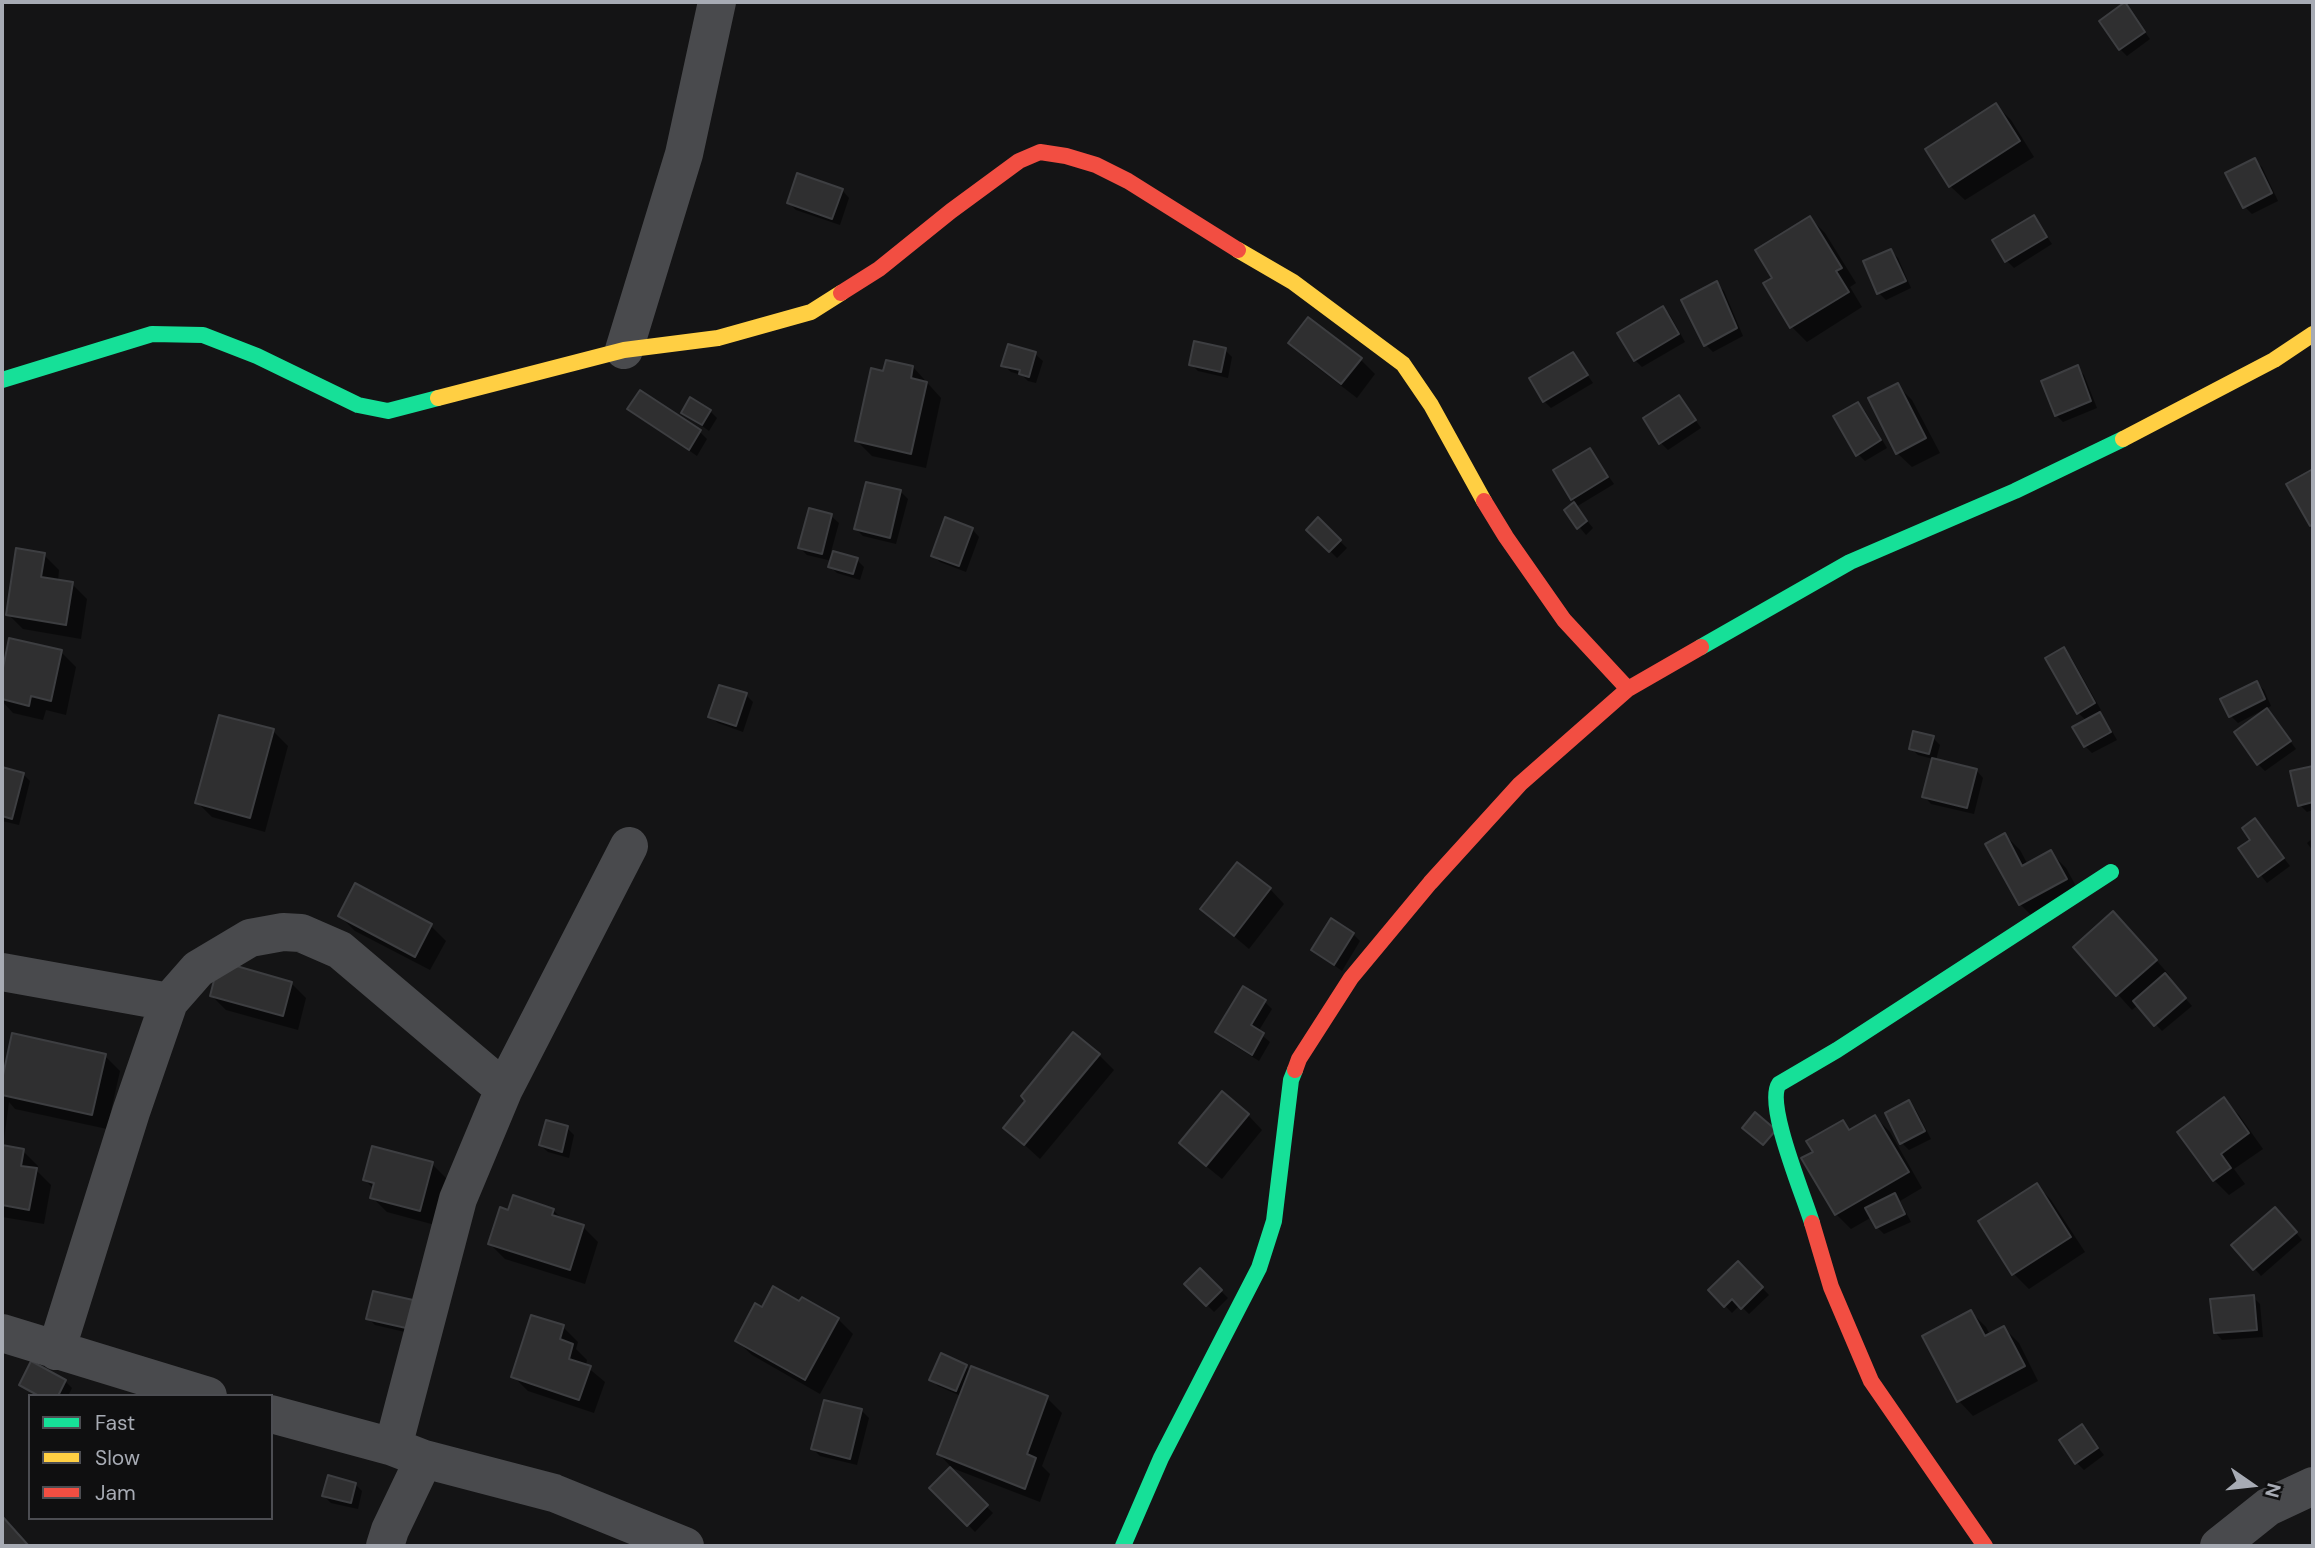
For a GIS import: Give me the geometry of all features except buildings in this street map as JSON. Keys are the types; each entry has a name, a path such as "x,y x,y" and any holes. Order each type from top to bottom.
{"street":[{"path":"624,350 684,154 717,2"},
{"path":"2,380 152,334 203,335 257,356 358,405 388,411 624,350 718,338 811,312 880,269 951,211 1019,161 1040,152 1066,156 1096,165 1128,181 1199,228 1293,282 1403,364 1432,405 1468,475 1513,547 1564,620 1628,689"},
{"path":"1123,1546 1161,1458 1267,1248 1280,1187 1291,1080 1299,1059 1351,978 1430,883 1520,784 1628,689 1850,562 2015,491 2173,414 2274,360 2313,334"},
{"path":"385,1546 408,1453 457,1199 504,1089 629,846"},
{"path":"1985,1546 1871,1381 1831,1287 1805,1198 1776,1114 1775,1090 1779,1084 1837,1050 2111,872"},
{"path":"56,1350 169,1002 198,969 250,938 283,932 301,933 340,950 504,1089"},
{"path":"2,972 169,1002"},
{"path":"2,1333 201,1394"},
{"path":"273,1415 554,1493 685,1546"},
{"path":"2219,1546 2268,1507 2313,1486"}],"traffic: fast":[{"path":"2,380 152,334 203,335 257,356 358,405 388,411 438,398"},
{"path":"1701,647 1850,562 2015,491 2123,439"},
{"path":"1812,1223 1781,1130 1776,1095 1779,1084 1837,1050 2111,872"},
{"path":"1123,1546 1161,1458 1259,1268 1274,1221 1291,1080 1295,1070"}],"traffic: slow":[{"path":"1238,250 1293,282 1403,364 1431,405 1484,501"},
{"path":"438,398 624,350 718,338 811,312 841,293"},
{"path":"2123,439 2274,360 2313,334"}],"traffic: jam":[{"path":"841,293 879,269 1019,161 1040,152 1096,165 1128,181 1238,250"},
{"path":"1484,501 1564,620 1628,689"},
{"path":"1295,1070 1299,1059 1351,978 1430,883 1520,784 1628,689 1701,647"},
{"path":"1812,1223 1831,1287 1871,1381 1985,1546"}]}
